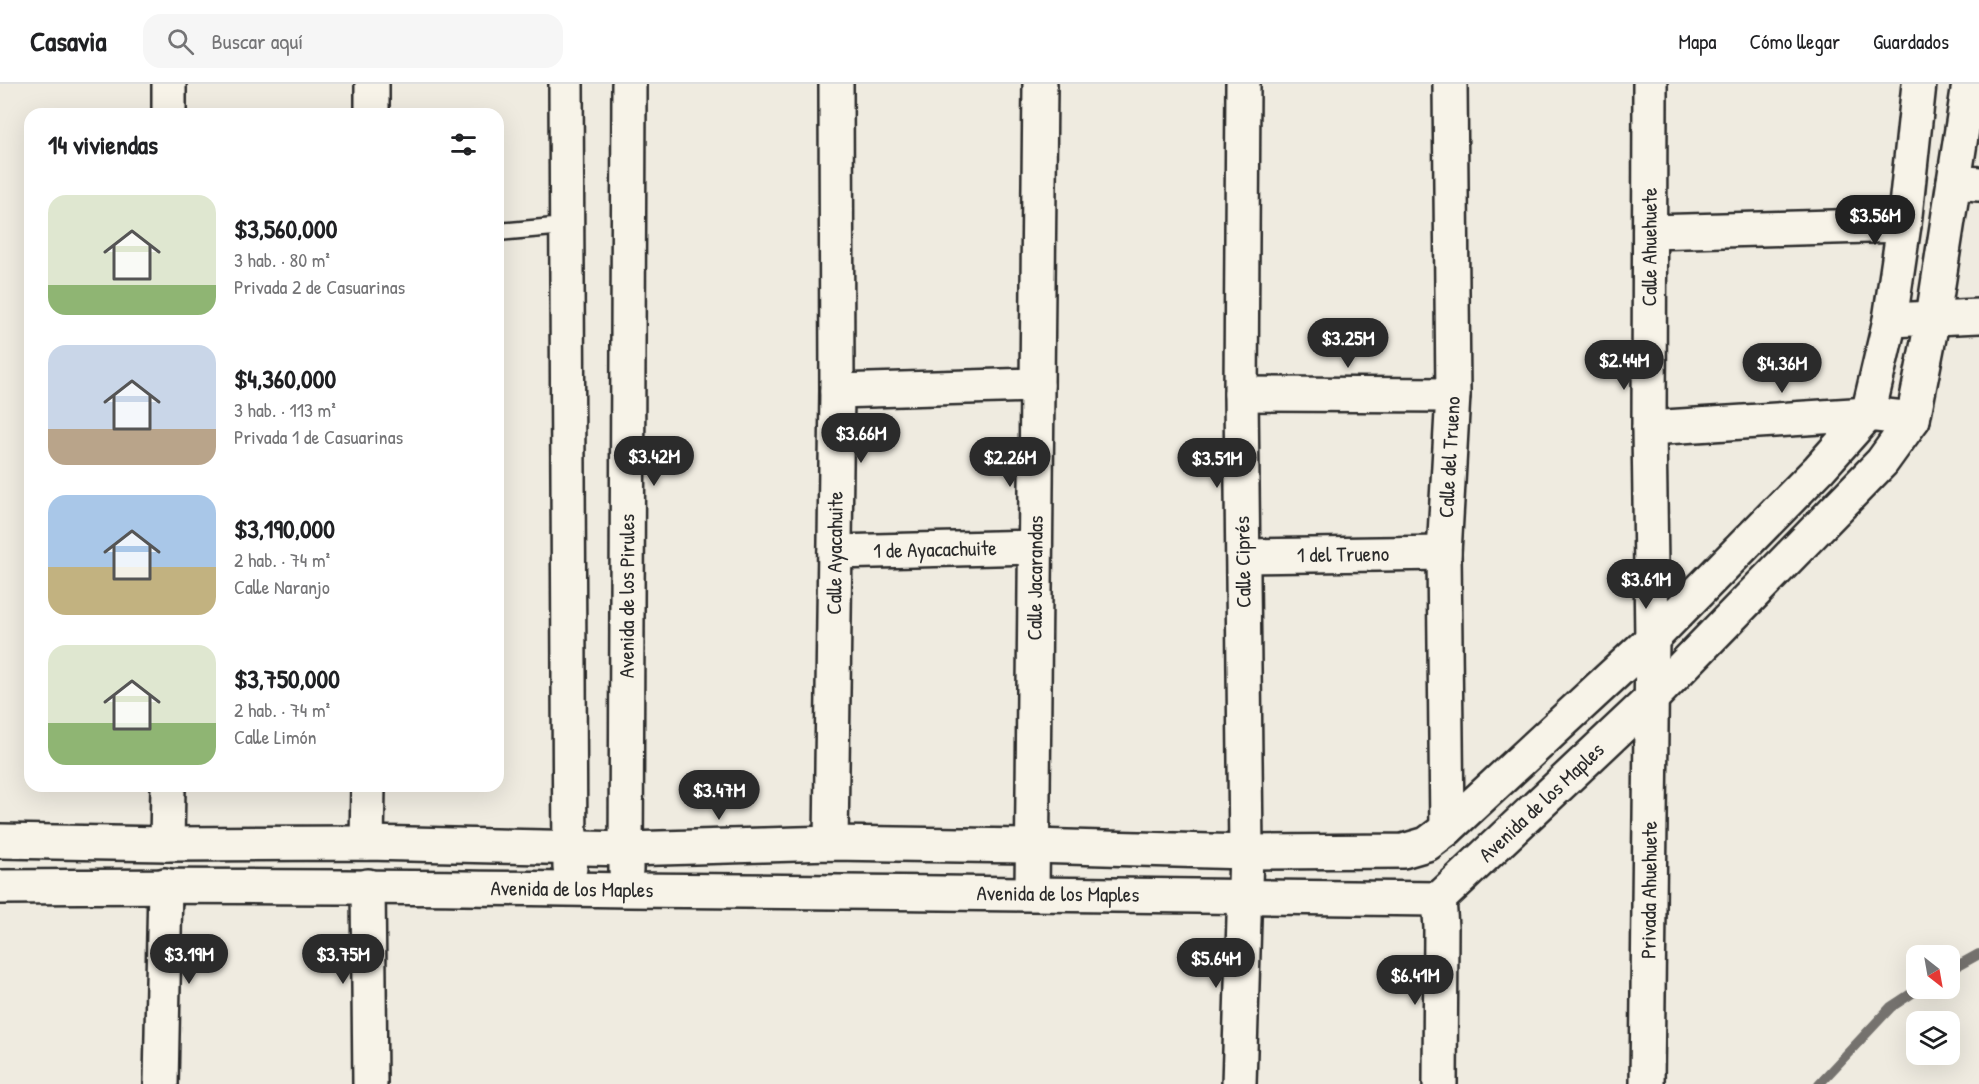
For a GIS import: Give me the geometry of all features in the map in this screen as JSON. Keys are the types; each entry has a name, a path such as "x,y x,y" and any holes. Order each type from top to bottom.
{"street":[{"path":"169,84 169,108"},
{"path":"372,84 372,108"},
{"path":"566,84 565,226 571,848 569,888"},
{"name":"Avenida de los Pirules","path":"626,890 629,84"},
{"name":"Calle Ayacahuite","path":"831,843 837,391 836,84"},
{"name":"Calle Jacarandas","path":"1032,892 1040,84"},
{"name":"Calle Ciprés","path":"1239,1084 1246,852 1241,393 1243,84"},
{"name":"Calle del Trueno","path":"1447,829 1444,553 1453,395 1450,84"},
{"name":"Calle Ahuehuete","path":"1650,84 1649,428 1652,698"},
{"path":"1868,414 1890,320 1904,225 1919,84"},
{"path":"1649,428 1868,414 1913,419 1933,317 1966,183 1969,84"},
{"path":"1650,232 1904,225"},
{"path":"1890,320 1979,316"},
{"path":"837,391 1036,385"},
{"path":"1241,393 1453,395"},
{"name":"Avenida de los Maples","path":"0,841 167,844 367,843 627,849 831,843 1246,852 1403,851 1427,844 1447,829 1652,639 1819,469 1868,414"},
{"name":"Avenida de los Maples","path":"0,887 368,886 1032,892 1439,899 1652,698 1882,462 1913,419"},
{"name":"1 de Ayacachuite","path":"835,552 1035,547"},
{"name":"1 del Trueno","path":"1243,556 1444,553"},
{"name":"Privada Ahuehuete","path":"1647,1084 1652,698"},
{"path":"167,844 168,792"},
{"path":"367,843 368,792"},
{"path":"161,1084 165,885"},
{"path":"368,886 369,1084"},
{"path":"1439,899 1441,928 1440,1084"}],"lane":[{"path":"504,231 565,226"}],"waterway":[{"path":"1960,964 1979,954"},
{"path":"1819,1084 1891,1007 1906,997"}]}
